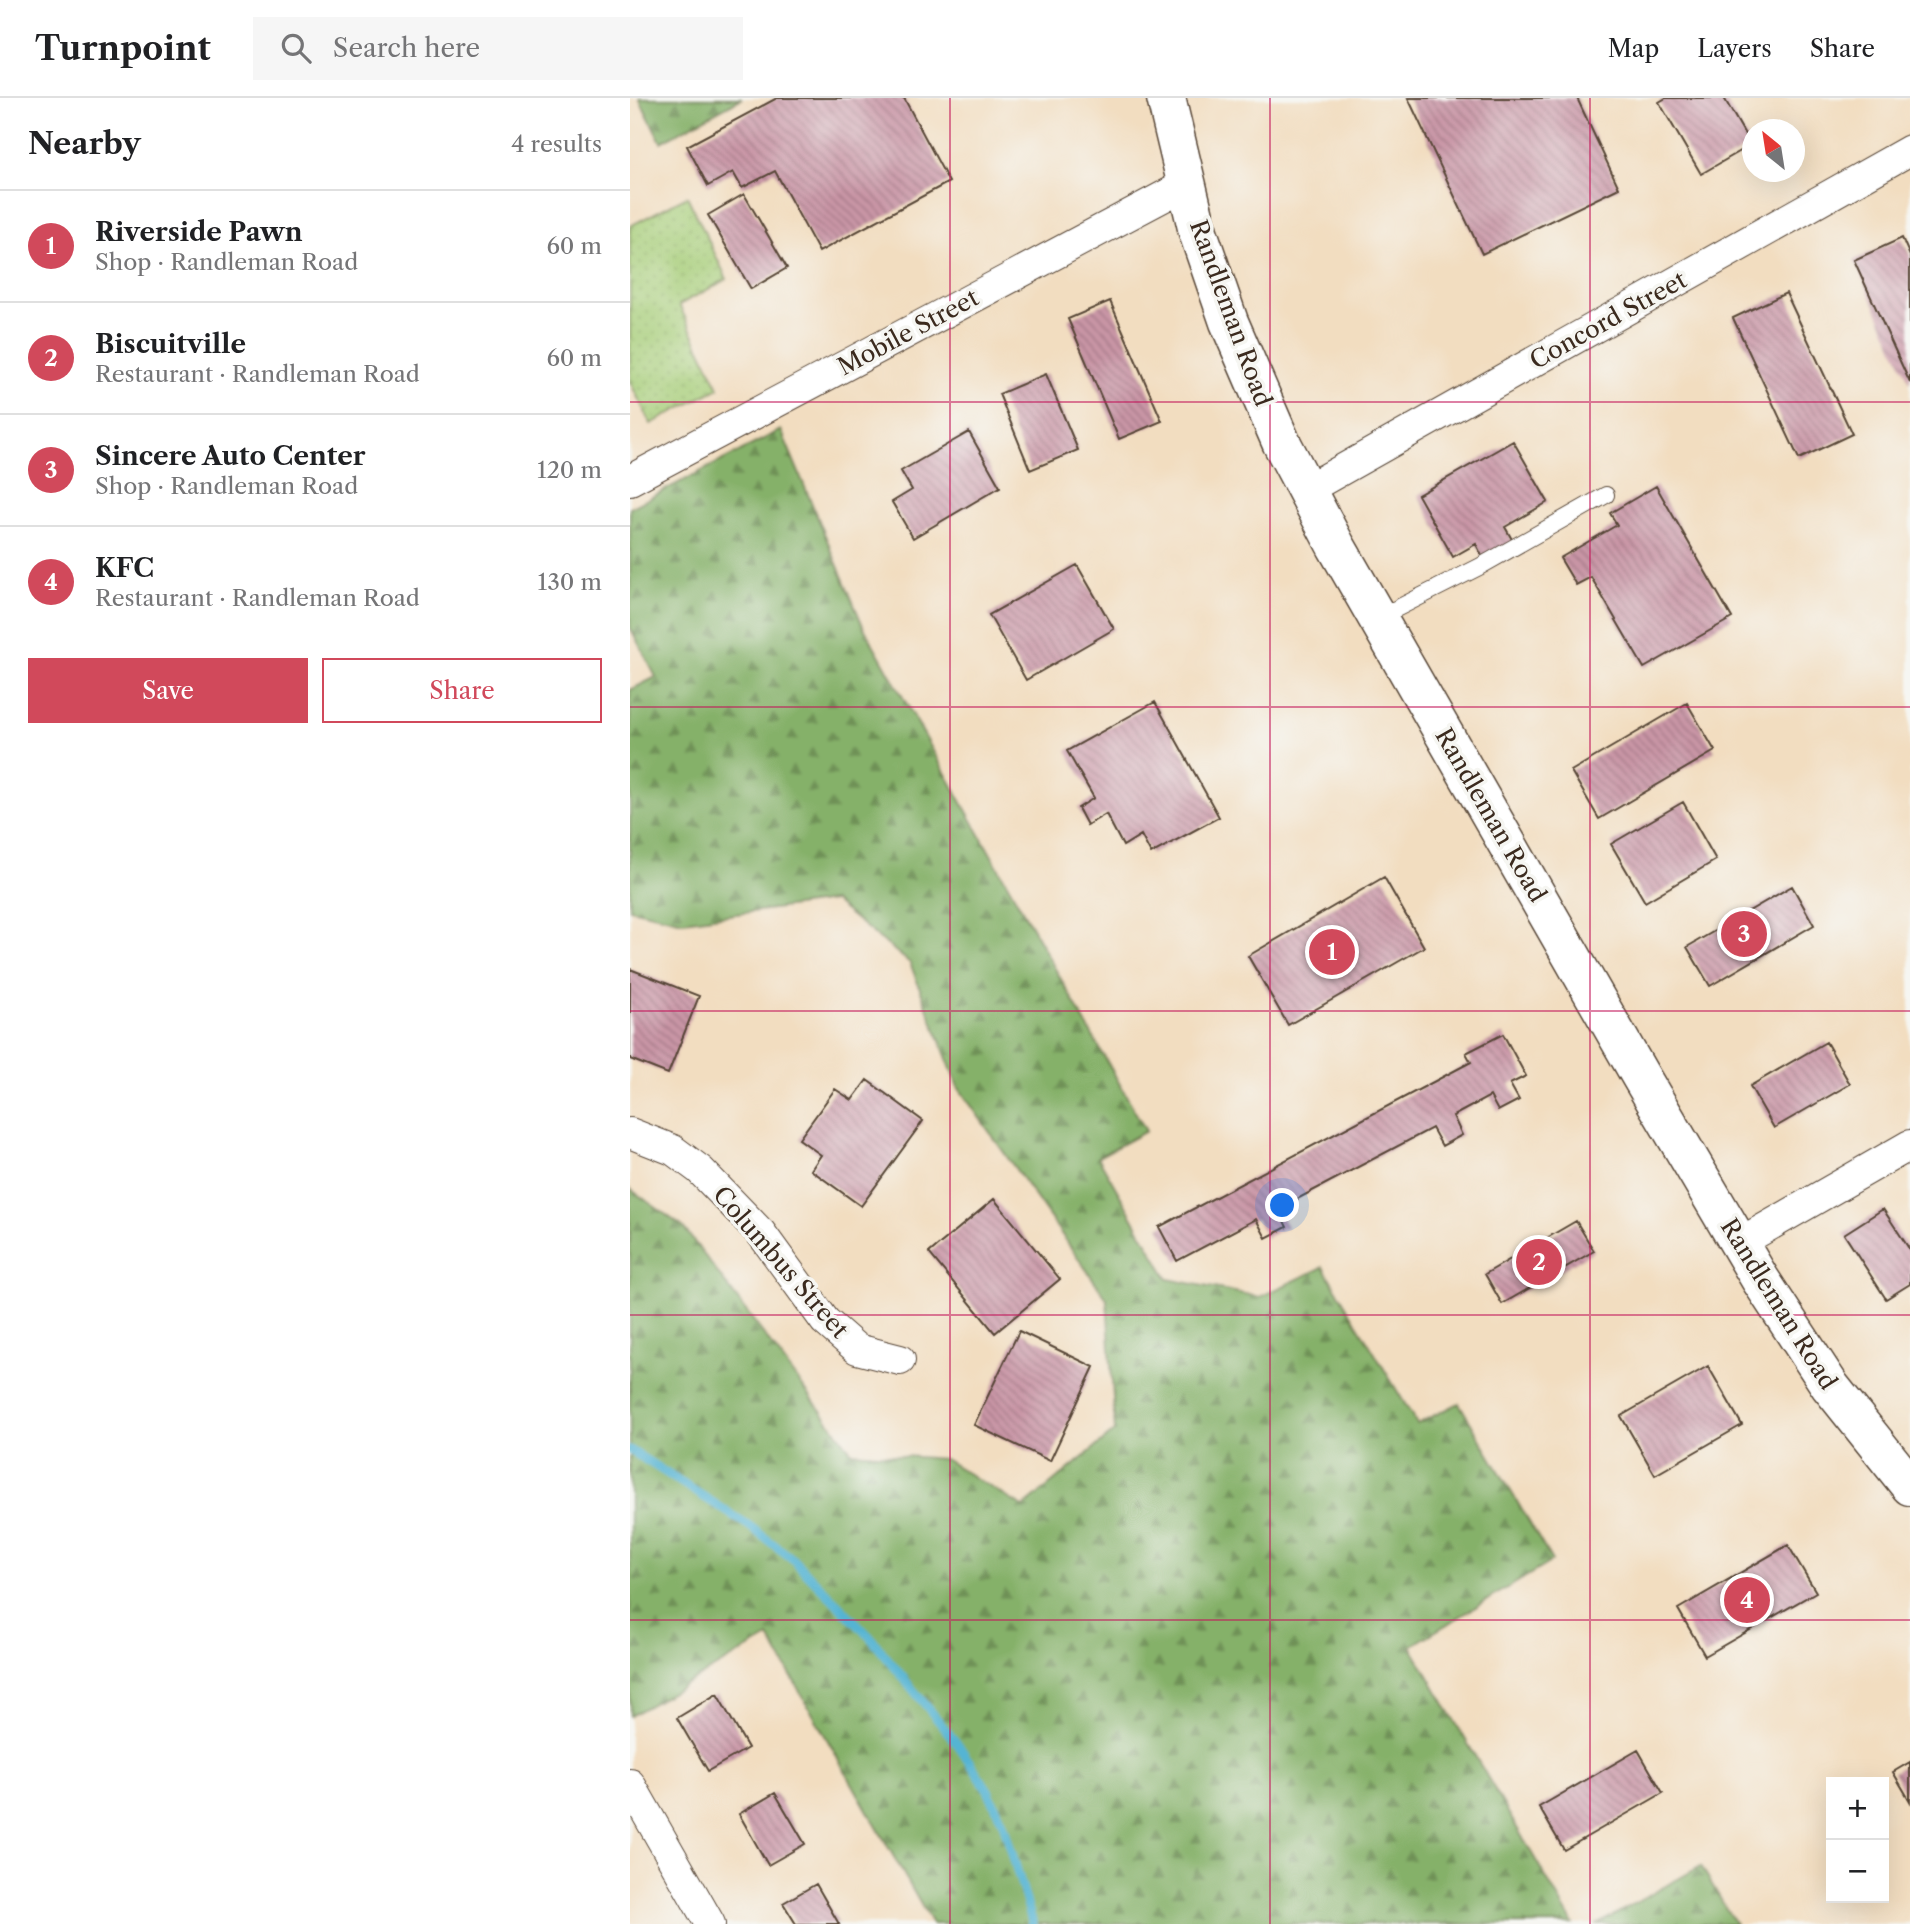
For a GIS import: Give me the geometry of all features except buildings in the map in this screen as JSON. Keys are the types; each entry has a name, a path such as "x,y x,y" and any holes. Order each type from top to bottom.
{"main road":[{"name":"Randleman Road","path":"1166,98 1198,232 1229,322 1259,395 1306,490 1739,1243 1830,1386 1910,1486"}],"street":[{"name":"Concord Street","path":"1306,490 1910,150"},
{"name":"Mobile Street","path":"630,480 1187,184"},
{"name":"Columbus Street","path":"630,1133 673,1150 700,1170 761,1233 825,1321 857,1349 900,1360"},
{"path":"1739,1243 1910,1145"},
{"path":"630,1784 710,1924"}],"lane":[{"path":"1378,618 1479,567 1606,495"}],"green space":[{"path":"639,98 742,98 661,142"},
{"path":"687,196 727,279 679,305 719,388 651,424 630,382 630,226"},
{"path":"781,430 863,626 1146,1131 1098,1157 1168,1279 1260,1297 1323,1267 1417,1424 1459,1403 1552,1561 1411,1646 1573,1924 932,1924 769,1637 630,1716 630,1189 683,1227 852,1452 944,1459 1023,1507 1115,1431 1107,1299 958,1087 910,963 833,901 683,921 630,909 630,690 656,677 630,627 630,508"},
{"path":"1701,1866 1735,1924 1598,1924"}],"waterway":[{"path":"630,1450 748,1525 793,1559 870,1637 959,1746 988,1790 1003,1823 1033,1924"}],"place":[{"name":"Sincere Auto Center","path":"1744,934"},
{"name":"Riverside Pawn","path":"1332,952"},
{"name":"Biscuitville","path":"1539,1262"},
{"name":"KFC","path":"1747,1600"}]}
